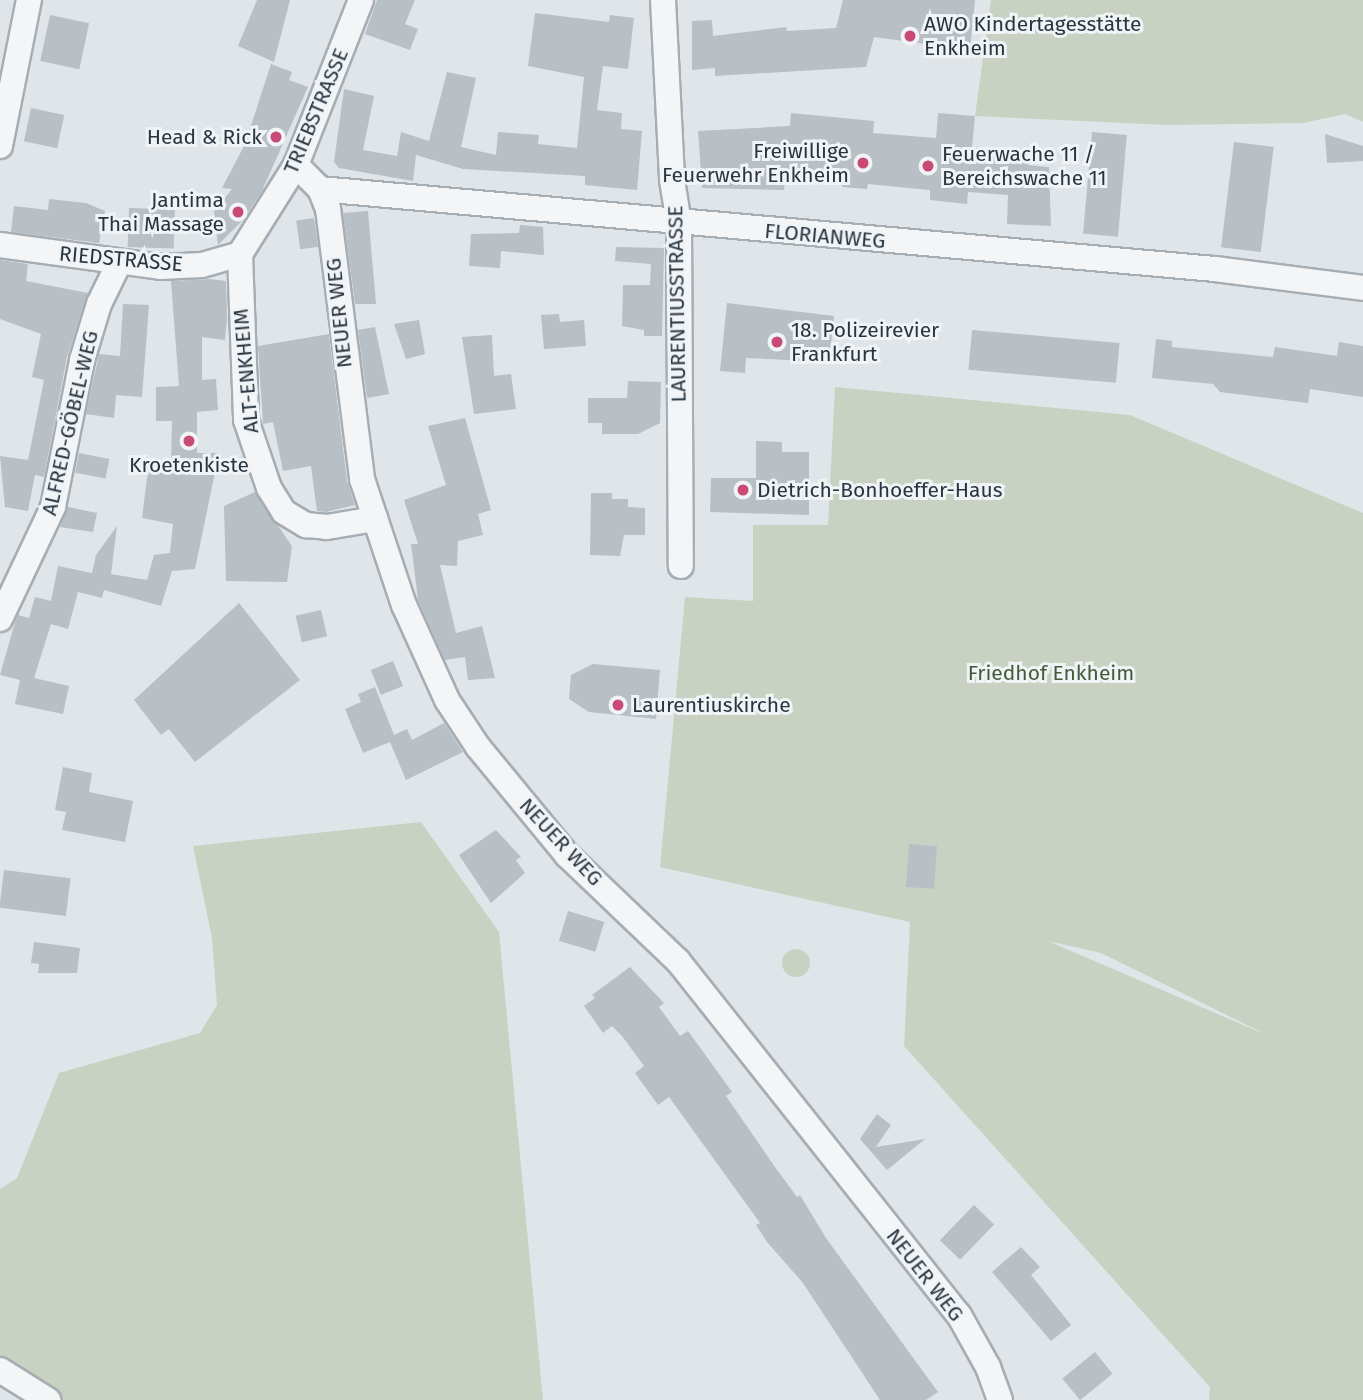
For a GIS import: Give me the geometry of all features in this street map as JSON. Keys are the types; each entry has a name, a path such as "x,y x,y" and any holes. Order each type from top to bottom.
{"street":[{"path":"0,146 29,0"},
{"name":"TRIEBSTRASSE","path":"240,254 296,165 361,0"},
{"name":"LAURENTIUSSTRASSE","path":"663,0 672,180 679,223 681,566"},
{"path":"296,165 320,189"},
{"name":"FLORIANWEG","path":"320,189 1302,277 1363,288"},
{"name":"NEUER WEG","path":"320,189 328,209 362,479 427,662 478,747 568,855 678,961 959,1315 1000,1400"},
{"name":"RIEDSTRASSE","path":"0,245 119,263 202,265 240,254"},
{"name":"ALT-ENKHEIM","path":"240,254 246,420 269,488 284,512 306,525 327,527 374,519"},
{"name":"ALFRED-GÖBEL-WEG","path":"0,619 53,507 82,360 99,304 119,263"},
{"path":"0,1370 48,1400"}],"green space":[{"path":"991,0 1363,0 1363,122 1345,114 1303,123 1166,125 975,116"},
{"name":"Friedhof Enkheim","path":"835,387 1130,415 1363,513 1363,1400 1209,1400 1210,1387 904,1046 910,922 660,867 685,597 753,601 753,525 828,525","holes":["1048,941 1101,953 1263,1033"]},
{"path":"421,822 499,932 543,1400 60,1400 0,1361 0,1189 17,1178 59,1073 200,1033 217,1005 212,938 193,846"},
{"path":"796,949 806,953 810,963 806,973 796,977 786,973 782,963 786,953"}],"building":[{"path":"257,0 290,0 274,62 238,46"},
{"path":"377,0 415,0 405,24 418,29 410,50 365,34"},
{"path":"843,0 975,0 970,50 874,37 866,67 715,76 715,68 692,70 692,21 712,20 713,36 786,27 787,31 836,28"},
{"path":"535,13 609,22 610,15 634,18 628,69 603,66 597,110 622,113 621,129 642,131 637,190 585,185 585,176 463,169 416,155 413,181 339,168 334,162 344,89 374,96 363,150 397,156 401,132 429,141 447,72 476,78 461,147 496,155 498,132 539,135 538,144 577,148 584,77 528,66"},
{"path":"50,15 89,23 79,69 40,61"},
{"path":"271,64 292,72 289,80 308,87 262,191 244,219 218,245 214,212 232,189 222,188 245,144"},
{"path":"31,108 64,115 57,148 24,141"},
{"path":"791,113 874,121 873,133 936,138 938,113 975,116 972,147 989,149 988,157 1029,158 1028,165 1049,167 1051,226 1007,224 1008,195 968,192 967,204 930,200 930,190 868,184 867,189 842,187 842,181 829,180 830,175 786,171 784,190 702,188 698,131 790,126"},
{"path":"1092,132 1127,135 1118,237 1083,234"},
{"path":"1325,134 1363,146 1363,161 1327,163"},
{"path":"1234,142 1274,147 1261,252 1221,247"},
{"path":"49,199 86,203 105,211 99,243 11,232 14,206 48,210"},
{"path":"129,208 175,210 174,249 128,247"},
{"path":"368,211 376,304 355,304 343,213"},
{"path":"314,218 318,247 300,249 296,221"},
{"path":"520,225 543,227 544,255 501,251 500,268 469,266 471,234 519,233"},
{"path":"616,247 664,248 662,336 644,336 644,330 622,326 623,285 650,285 651,264 615,261"},
{"path":"0,260 28,264 26,281 88,293 67,357 44,477 35,475 28,511 5,507 0,456 28,460 44,380 32,377 41,334 0,319"},
{"path":"171,281 226,281 227,318 225,340 202,337 202,380 216,379 218,410 197,412 197,453 219,453 195,569 172,571 161,606 104,590 102,598 78,592 68,629 51,624 34,678 69,686 63,714 15,704 20,680 0,675 15,622 18,615 29,618 35,597 51,601 58,566 92,573 96,555 117,526 111,574 147,580 154,555 170,553 173,524 142,518 148,470 165,472 164,464 171,464 172,421 156,421 156,387 179,386"},
{"name":"18. Polizeirevier Frankfurt","path":"727,303 834,316 829,362 746,358 745,373 720,371"},
{"path":"123,304 149,305 142,397 116,395 114,418 86,414 99,354 120,356"},
{"path":"559,314 560,322 584,320 586,346 544,349 541,315"},
{"path":"419,320 425,354 406,359 394,324"},
{"path":"375,327 389,394 367,398 358,330"},
{"path":"972,330 1119,343 1116,383 969,370"},
{"path":"329,334 347,481 355,505 326,512 317,511 311,466 283,471 273,422 263,424 258,346"},
{"path":"492,335 494,376 511,374 516,409 474,414 462,337"},
{"path":"1156,339 1172,341 1172,347 1273,357 1275,347 1337,356 1339,342 1363,346 1363,397 1310,389 1308,403 1220,392 1213,384 1152,378"},
{"path":"628,381 661,382 660,423 638,434 602,434 602,423 588,423 588,398 627,398"},
{"path":"465,418 491,510 478,514 483,535 458,541 457,566 440,565 456,633 482,626 495,678 468,680 465,657 445,660 418,600 411,544 418,544 404,500 446,485 428,426"},
{"path":"756,441 782,442 782,452 809,452 809,515 710,512 711,478 756,478"},
{"path":"79,453 109,459 106,479 75,473"},
{"path":"255,492 292,546 287,582 226,581 224,506"},
{"path":"591,493 612,493 612,499 628,499 628,507 645,508 645,535 624,535 620,556 590,555"},
{"path":"68,507 97,513 93,532 60,527"},
{"path":"239,603 300,680 195,762 169,729 161,735 134,700"},
{"path":"321,610 327,636 302,642 296,616"},
{"path":"393,661 403,686 381,695 371,670"},
{"name":"Laurentiuskirche","path":"593,664 660,670 656,719 589,712 569,699 571,675"},
{"path":"375,687 394,735 407,729 412,740 444,723 463,752 406,780 390,742 363,753 345,709 361,702 358,694"},
{"path":"63,767 92,773 89,792 133,801 125,842 62,830 66,812 55,810"},
{"path":"496,830 521,857 516,860 525,873 491,903 459,855"},
{"path":"909,844 937,846 934,889 906,887"},
{"path":"4,870 71,878 66,916 0,908"},
{"path":"568,911 604,922 595,952 559,941"},
{"path":"34,942 80,948 77,973 38,973 39,964 31,963"},
{"path":"630,967 664,1003 659,1007 680,1036 688,1031 704,1053 732,1092 726,1096 775,1167 797,1197 800,1195 826,1238 938,1392 926,1400 880,1400 803,1283 767,1242 756,1225 760,1223 669,1097 658,1105 635,1073 644,1066 622,1036 612,1026 603,1033 584,1006 595,998 592,995"},
{"path":"877,1114 891,1125 876,1147 925,1139 887,1170 860,1139"},
{"path":"974,1205 994,1224 960,1260 940,1240"},
{"path":"1021,1247 1040,1267 1031,1275 1071,1325 1051,1341 992,1272"},
{"path":"1095,1352 1113,1374 1080,1400 1062,1378"}],"place":[{"name":"AWO Kindertagesstätte Enkheim","path":"910,36"},
{"name":"Head & Rick","path":"276,137"},
{"name":"Freiwillige Feuerwehr Enkheim","path":"863,163"},
{"name":"Feuerwache 11 / Bereichswache 11","path":"928,166"},
{"name":"Jantima Thai Massage","path":"238,212"},
{"name":"18. Polizeirevier Frankfurt","path":"777,342"},
{"name":"Kroetenkiste","path":"189,441"},
{"name":"Dietrich-Bonhoeffer-Haus","path":"743,490"},
{"name":"Laurentiuskirche","path":"618,705"}]}
